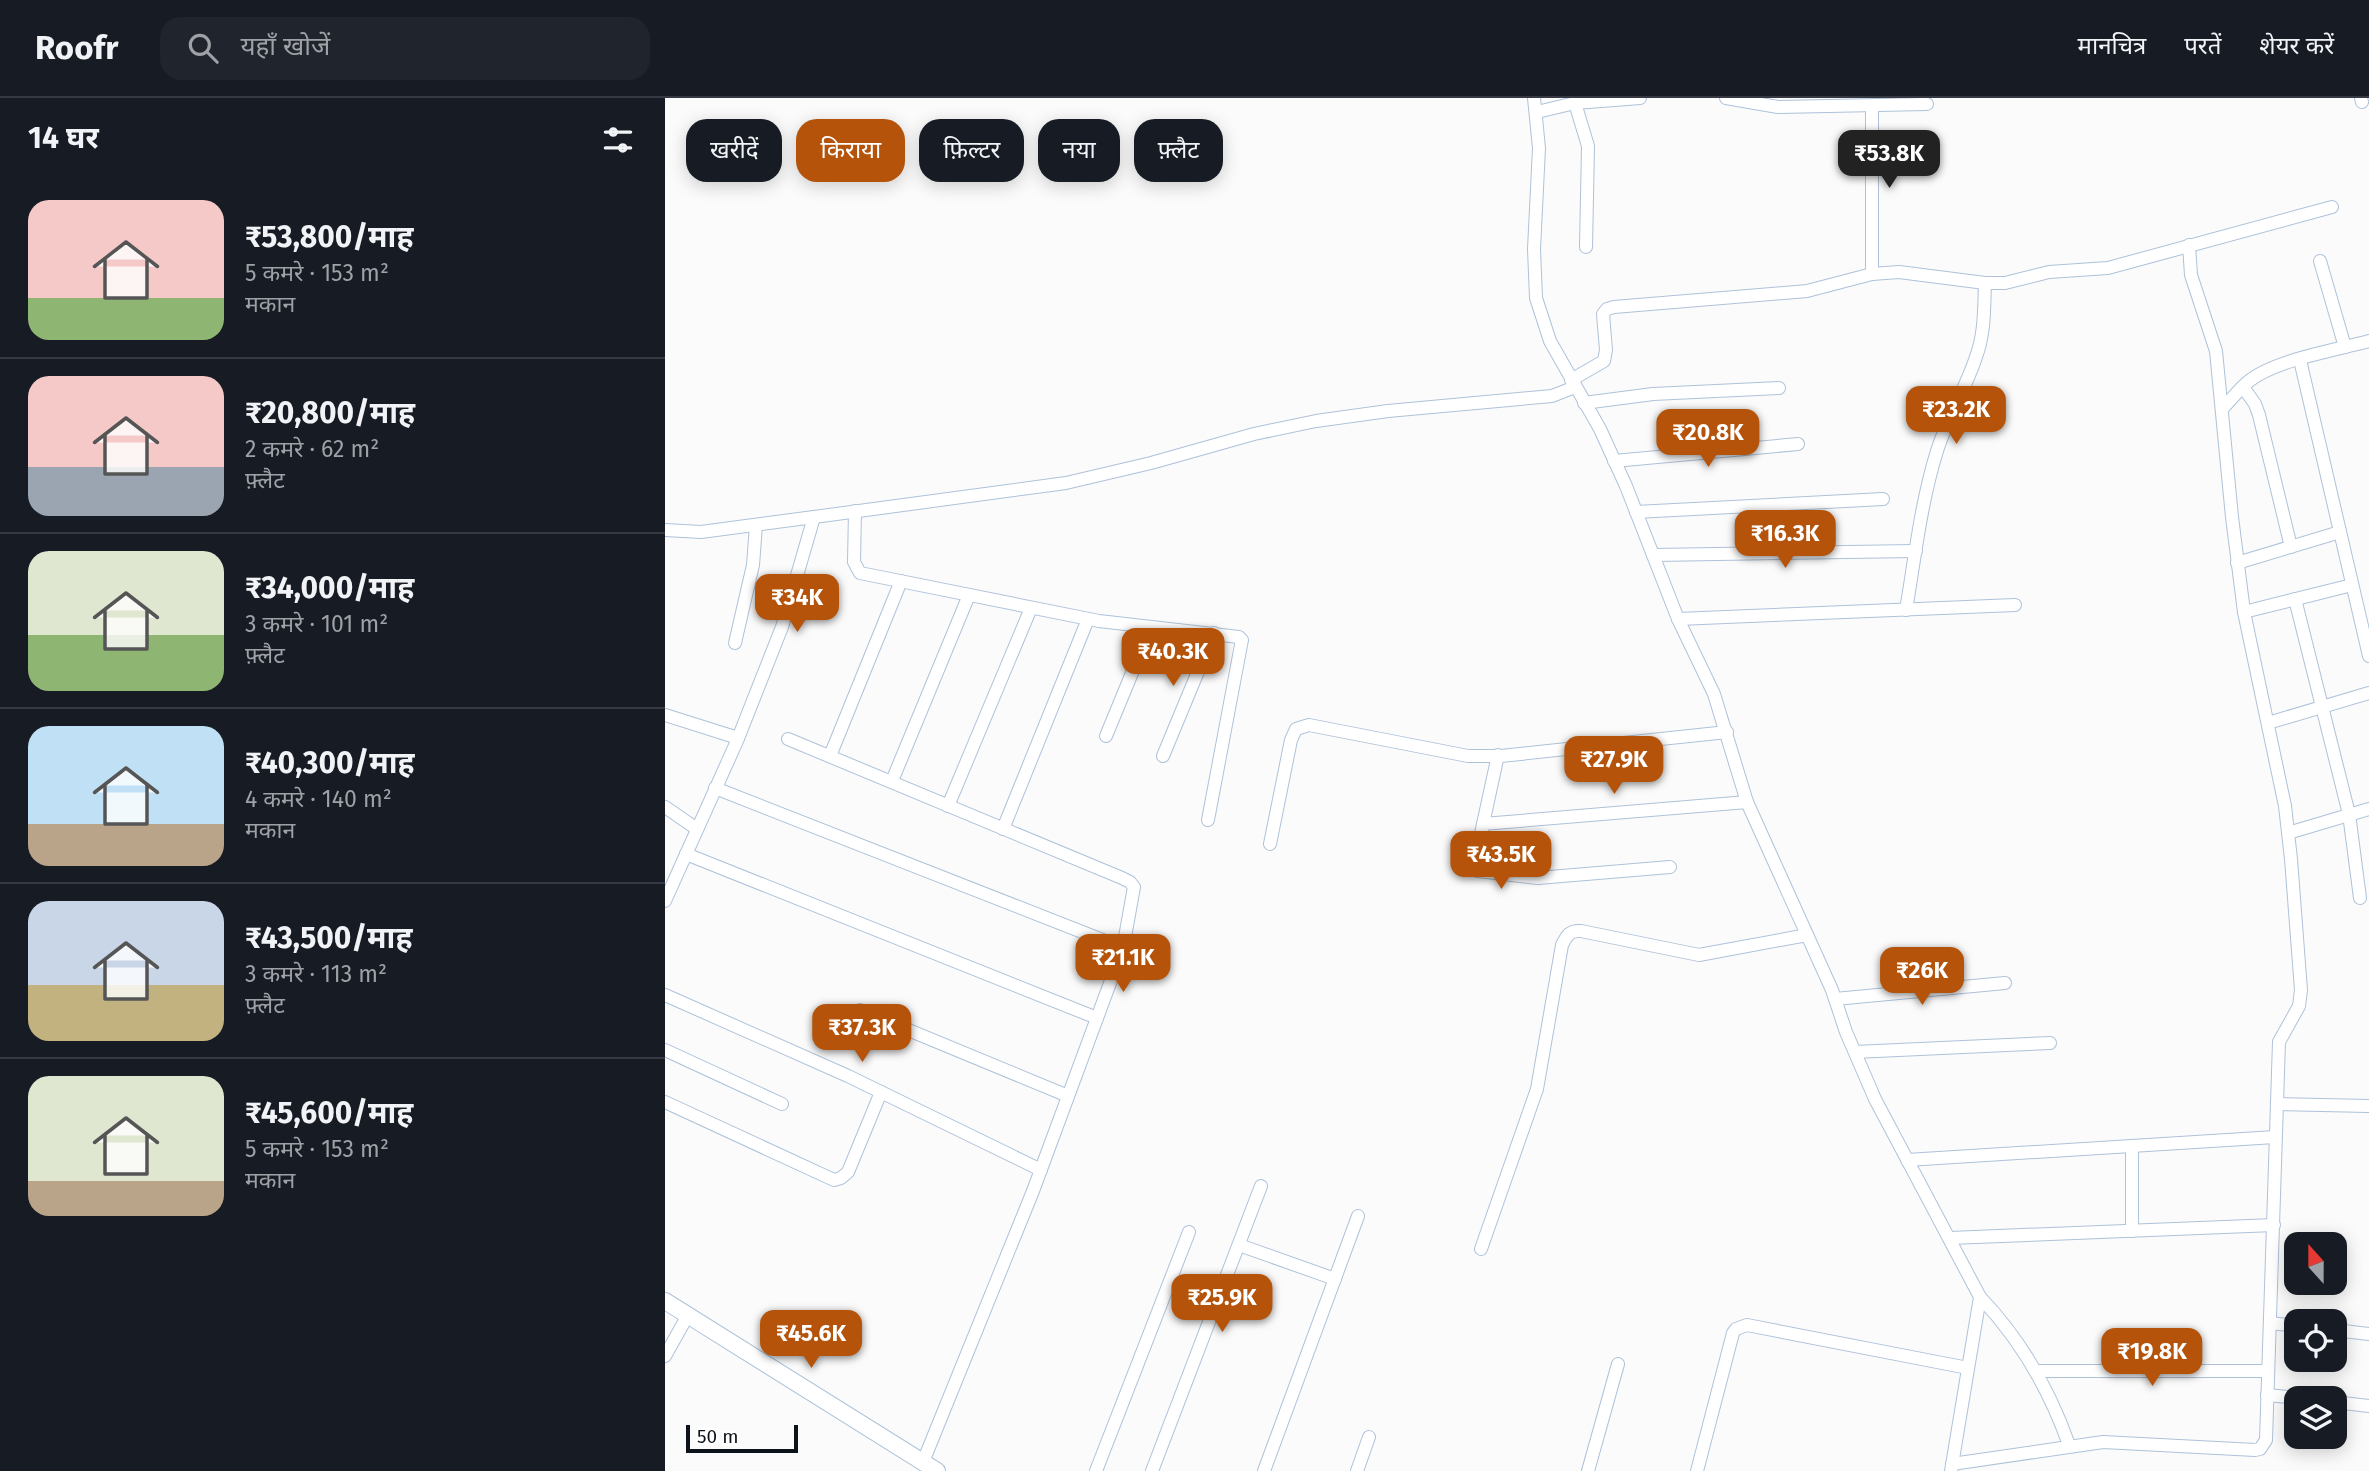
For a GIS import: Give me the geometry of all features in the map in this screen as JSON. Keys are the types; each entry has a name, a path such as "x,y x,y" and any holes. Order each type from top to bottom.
{"street":[{"path":"1534,98 1539,148 1534,249 1536,298 1550,341 1614,461 1636,512 1678,619 1714,694 1748,802 1835,999 1875,1099 1980,1297 2006,1324 2036,1371 2057,1412 2069,1445"},
{"path":"1537,112 1575,103 1640,98"},
{"path":"1726,98 1777,107 1927,104"},
{"path":"1575,103 1588,146 1586,247"},
{"path":"1872,106 1872,274"},
{"path":"665,530 701,533 1066,483 1254,434 1316,421 1388,411 1552,396 1604,360 1606,350 1603,319 1607,309 1807,291 1872,274 1899,272 1985,283 2005,282 2058,271 2108,268 2332,207"},
{"path":"1980,1297 1951,1467 2069,1445 2103,1442 2260,1449 2266,1440 2279,1042 2298,1006 2301,990 2296,907 2288,833 2244,612 2216,351 2191,275 2189,245"},
{"path":"2320,261 2345,348"},
{"path":"1906,610 1928,485 1937,452 1947,422 1977,356 1984,321 1985,283"},
{"path":"2222,409 2243,387 2264,372 2369,341"},
{"path":"2300,360 2369,656"},
{"path":"2243,387 2259,415 2291,547"},
{"path":"1584,402 1653,394 1779,388"},
{"path":"1614,461 1798,444"},
{"path":"1636,512 1883,499"},
{"path":"855,511 856,567 860,573 1089,619 1234,635 1242,640 1208,820"},
{"path":"665,901 738,738 782,627 814,517"},
{"path":"734,643 753,565 755,525"},
{"path":"2237,563 2340,532"},
{"path":"1653,555 1916,551"},
{"path":"830,756 901,582"},
{"path":"2244,612 2352,584"},
{"path":"891,781 969,595"},
{"path":"2295,599 2349,814 2360,898"},
{"path":"1678,619 2015,605"},
{"path":"948,806 1031,608"},
{"path":"1003,829 1089,619"},
{"path":"1106,736 1151,627"},
{"path":"1163,756 1214,633"},
{"path":"2268,723 2369,693"},
{"path":"665,715 738,738"},
{"path":"1270,844 1291,740 1296,729 1301,726 1309,725 1468,756 1727,732"},
{"path":"665,1301 930,1466 1123,948 1134,894 1130,882 788,739"},
{"path":"1498,755 1475,862 1478,871 1538,878 1670,867"},
{"path":"715,788 1123,948"},
{"path":"1483,824 1748,802"},
{"path":"665,807 697,829"},
{"path":"2288,833 2369,809"},
{"path":"686,854 1097,1018"},
{"path":"1481,1249 1537,1089 1562,945 1567,935 1574,930 1581,930 1699,955 1807,935"},
{"path":"1835,999 2005,983"},
{"path":"665,995 881,1092 1041,1170"},
{"path":"860,1010 1068,1096"},
{"path":"1855,1052 2050,1043"},
{"path":"665,1050 782,1104"},
{"path":"665,1102 834,1180 848,1172 881,1092"},
{"path":"2277,1104 2369,1106"},
{"path":"1907,1160 2275,1137"},
{"path":"2132,1147 2132,1231"},
{"path":"1152,1471 1261,1186"},
{"path":"1264,1471 1358,1216"},
{"path":"1950,1238 2274,1225"},
{"path":"1096,1471 1189,1232"},
{"path":"1238,1245 1335,1279"},
{"path":"665,1356 688,1315"},
{"path":"2270,1323 2284,1325"},
{"path":"1697,1471 1733,1333 1740,1326 1747,1325 1968,1368"},
{"path":"2347,1331 2369,1334"},
{"path":"1588,1471 1618,1364"},
{"path":"2036,1371 2268,1371"},
{"path":"2267,1395 2284,1397"},
{"path":"2347,1403 2369,1406"},
{"path":"1356,1471 1369,1437"}]}
